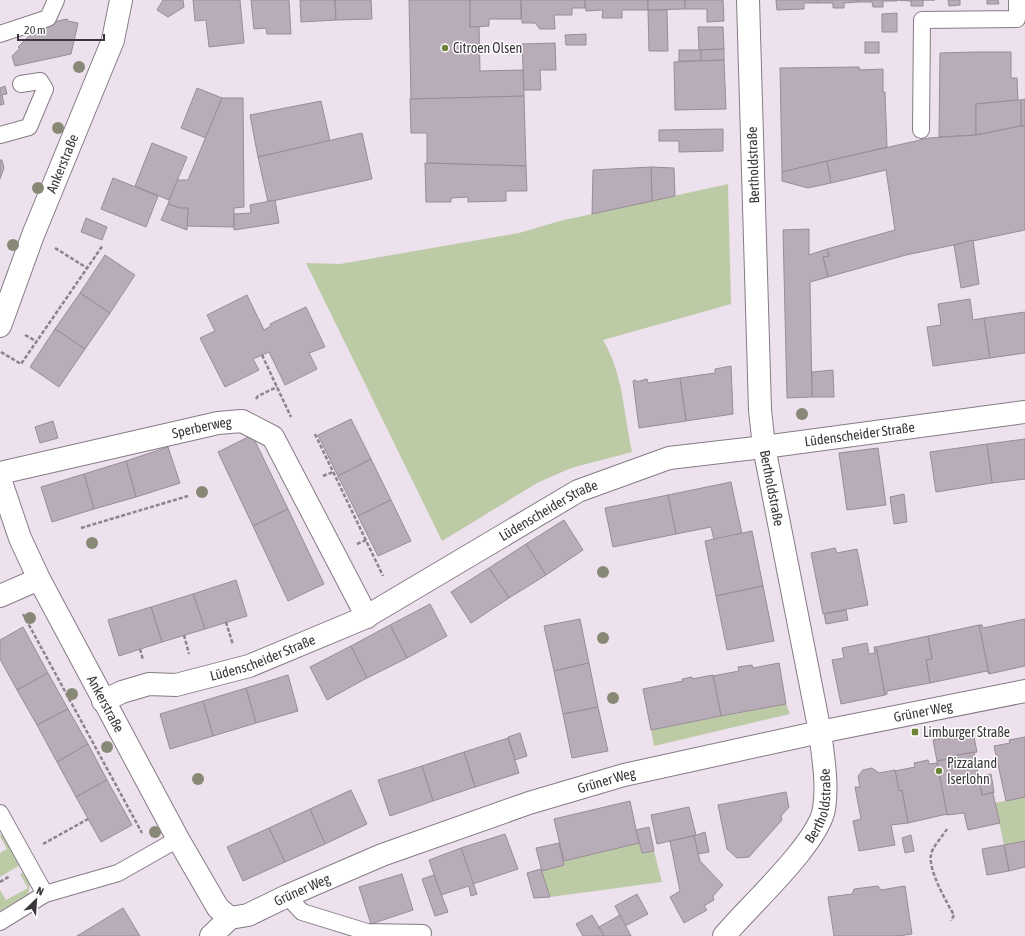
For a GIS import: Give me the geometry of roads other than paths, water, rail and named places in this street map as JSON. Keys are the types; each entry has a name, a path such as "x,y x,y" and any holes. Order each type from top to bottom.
{"street":[{"name":"Ankerstraße","path":"0,326 33,234 113,40 121,0"},
{"name":"Bertholdstraße","path":"724,936 795,858 812,834 824,809 824,770 820,732 764,447 760,402 748,0"},
{"name":"Lüdenscheider Straße","path":"103,701 122,692 149,684 176,685 249,666 367,617 578,491 669,458 764,447 1025,412"},
{"name":"Sperberweg","path":"0,473 218,423 242,421 272,437 367,617"},
{"name":"Ankerstraße","path":"2,492 38,579 103,701 178,839 218,908 230,918"},
{"path":"5,594 38,579"},
{"name":"Grüner Weg","path":"230,918 248,915 287,896 382,855 529,803 624,774 820,732 1025,691"},
{"path":"211,936 230,918"}],"lane":[{"path":"0,34 48,18 56,0"},
{"path":"921,130 922,20 1016,19 1017,0"},
{"path":"0,135 29,127 45,90 40,81 21,84"},
{"path":"0,813 45,894"},
{"path":"0,922 45,894 118,873 178,839"},
{"path":"287,896 302,912 367,932 423,933"}],"place":[{"name":"Citroen Olsen","path":"445,48"},
{"name":"Limburger Straße","path":"915,732"},
{"name":"Pizzaland Iserlohn","path":"939,771"}]}
